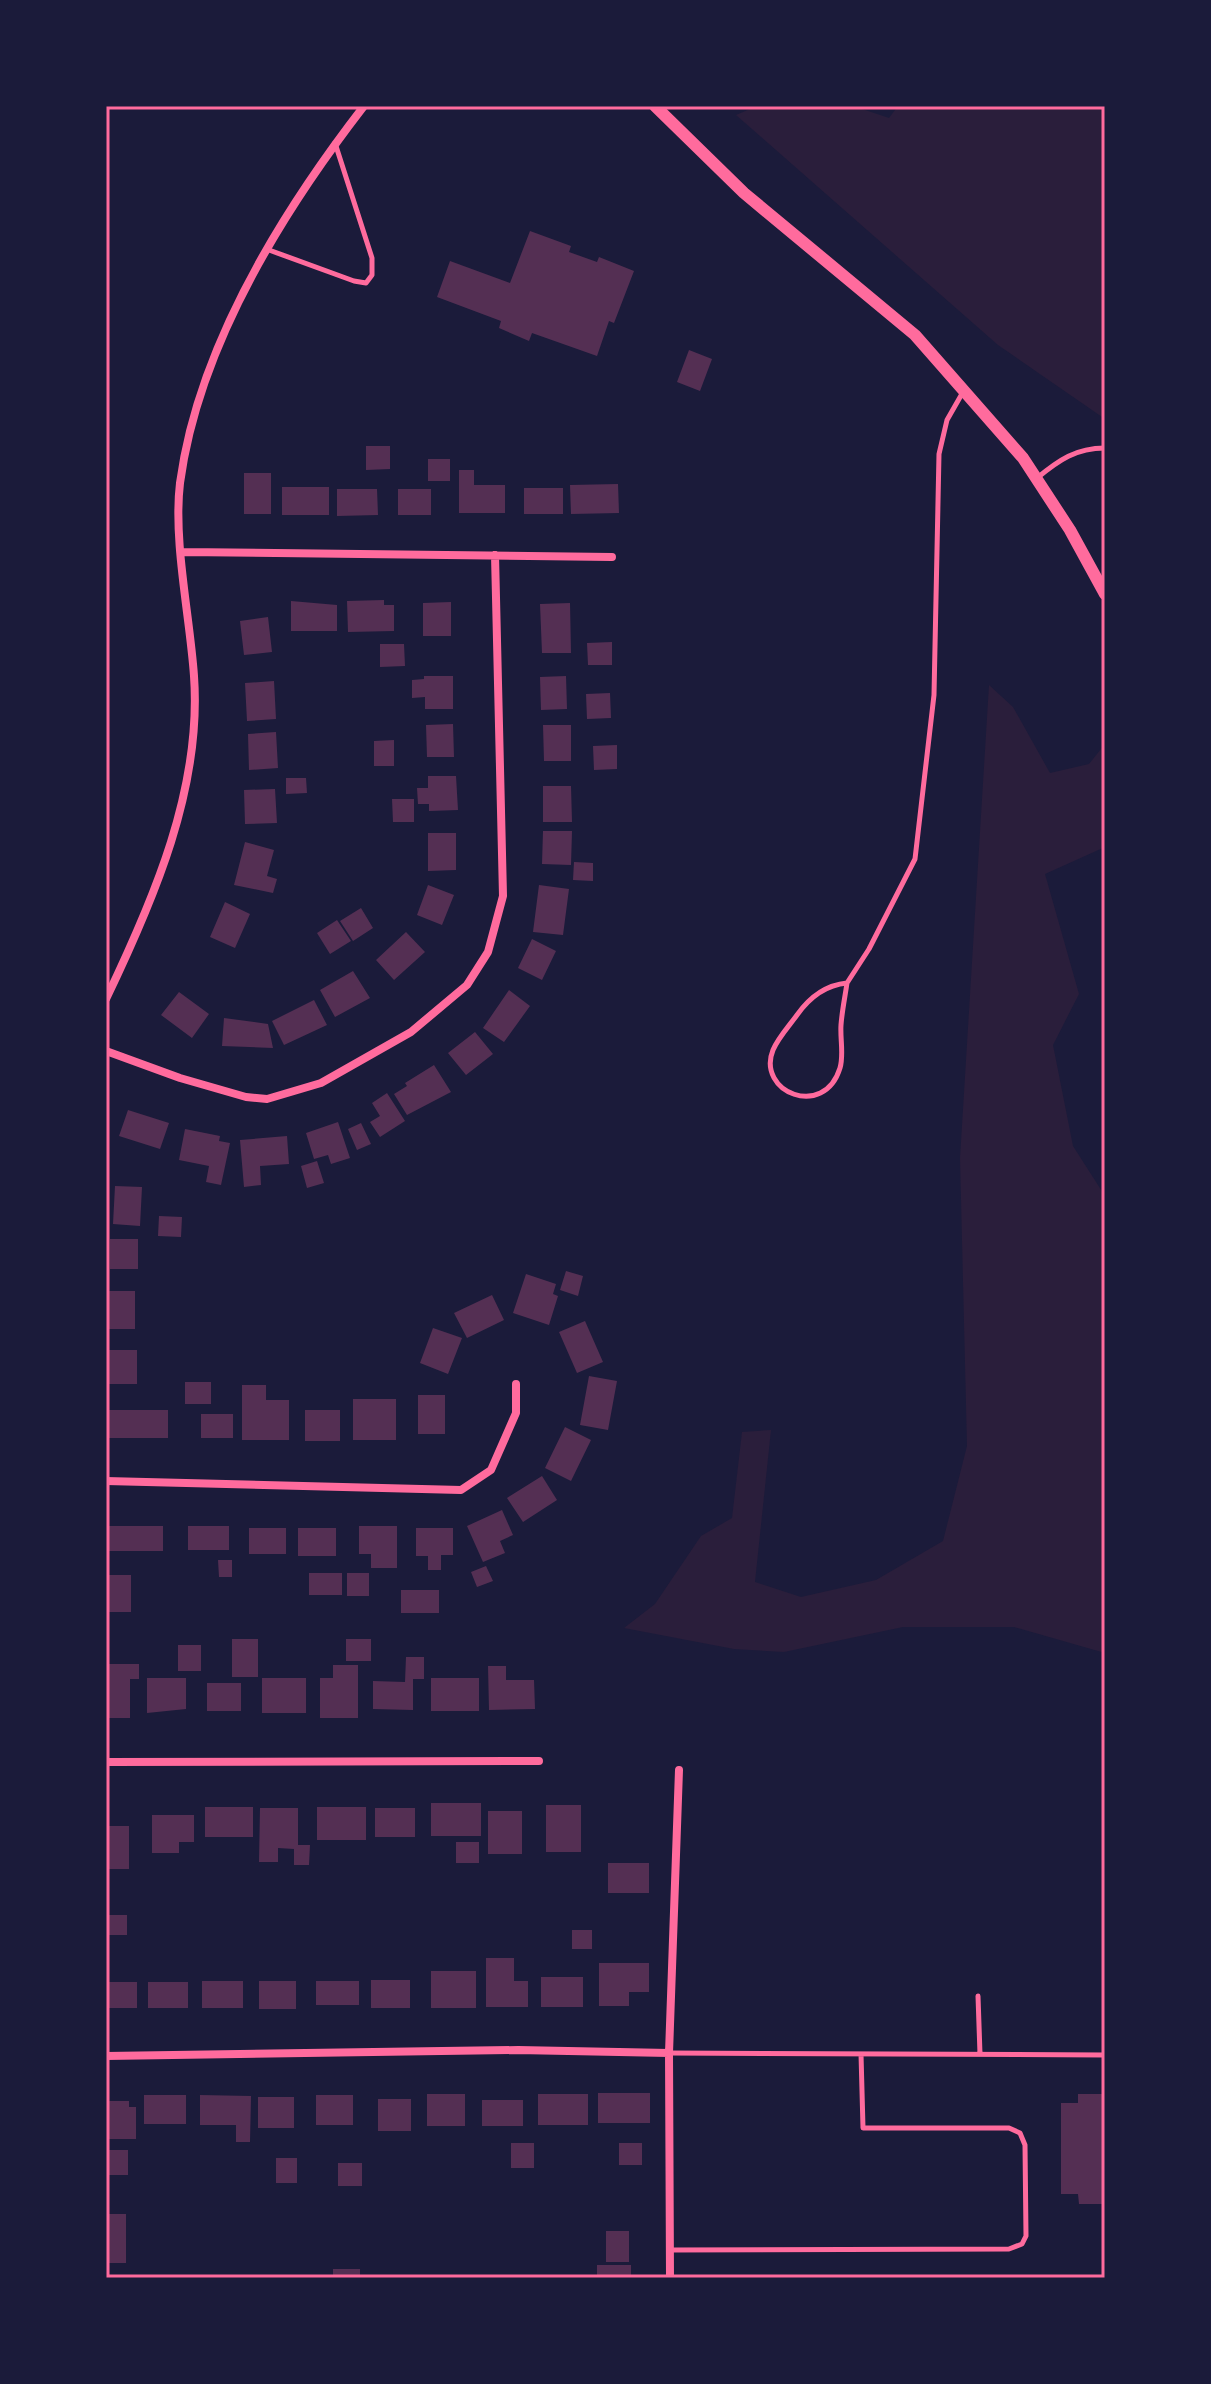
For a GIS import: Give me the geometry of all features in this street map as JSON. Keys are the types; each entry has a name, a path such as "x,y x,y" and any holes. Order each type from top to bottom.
{"street":[{"path":"106,999 158,882 177,820 195,722 180,484 197,404 216,351 269,250 335,143 364,106"},
{"path":"655,106 744,193 915,335 965,390 1036,478 1105,594"},
{"path":"183,552 612,557"},
{"path":"106,1051 180,1078 246,1097 267,1099 321,1083 411,1032 467,985 488,952 503,896 495,555"},
{"path":"106,1481 461,1490 491,1470 516,1413 516,1384"},
{"path":"106,1762 539,1761"},
{"path":"670,2278 669,2053 679,1770"},
{"path":"106,2056 518,2050 669,2053"}],"lane":[{"path":"269,250 354,281 366,283 372,275 372,258 335,143"},
{"path":"847,983 831,984 818,993 801,1010 773,1049 770,1064 774,1080 788,1092 811,1099 824,1093 834,1082 841,1066 841,1024 847,983 869,949 915,859 934,695 939,454 947,420 965,390"},
{"path":"1036,478 1061,458 1083,449 1105,448"},
{"path":"978,1996 980,2054"},
{"path":"669,2053 1105,2055"},
{"path":"670,2250 1009,2249 1022,2244 1026,2236 1025,2145 1020,2133 1009,2128 863,2128 861,2054"}],"shaded area":[{"path":"757,106 853,106 889,118 898,106 1105,106 1105,419 998,345 736,115"},
{"path":"989,685 1013,707 1050,773 1089,764 1105,744 1105,847 1045,874 1079,994 1053,1045 1073,1146 1105,1196 1105,1653 1014,1627 903,1627 784,1652 734,1649 624,1628 655,1604 701,1536 732,1518 742,1432 771,1430 755,1582 801,1597 876,1580 943,1541 967,1446 960,1158"}],"building":[{"path":"530,231 571,246 569,252 597,262 599,257 634,271 614,323 609,321 597,356 532,333 529,341 499,328 501,321 437,297 450,261 510,283"},
{"path":"689,350 712,359 700,391 677,382"},
{"path":"366,446 390,446 390,469 366,470"},
{"path":"428,459 450,459 450,481 428,481"},
{"path":"459,470 474,470 474,485 505,485 505,513 459,513"},
{"path":"244,473 271,473 271,514 244,514"},
{"path":"618,484 619,513 571,514 570,485"},
{"path":"282,487 329,487 329,515 282,515"},
{"path":"524,488 563,488 563,514 524,514"},
{"path":"337,489 377,489 378,515 337,516"},
{"path":"398,489 431,489 431,515 398,515"},
{"path":"384,600 384,605 394,605 394,631 348,632 347,601"},
{"path":"291,601 337,605 337,631 291,631"},
{"path":"451,602 451,636 423,636 423,603"},
{"path":"570,603 571,653 542,653 540,604"},
{"path":"268,617 272,652 244,655 240,621"},
{"path":"612,642 612,665 588,665 587,643"},
{"path":"380,644 404,644 405,666 380,667"},
{"path":"424,676 453,676 453,709 425,709 425,697 412,698 412,680 424,679"},
{"path":"566,676 567,709 541,710 540,677"},
{"path":"274,681 276,719 247,721 245,683"},
{"path":"610,693 611,718 587,719 586,694"},
{"path":"453,724 454,757 427,757 426,725"},
{"path":"543,725 571,725 571,761 544,761"},
{"path":"276,732 278,768 249,770 248,734"},
{"path":"394,740 394,766 374,766 374,741"},
{"path":"617,745 617,769 594,770 593,746"},
{"path":"428,776 456,776 458,810 429,811 429,804 418,804 417,788 428,788"},
{"path":"286,778 306,778 307,793 286,794"},
{"path":"543,786 571,786 572,822 543,822"},
{"path":"275,789 277,823 245,824 244,790"},
{"path":"392,799 414,799 414,822 393,822"},
{"path":"543,831 572,831 571,865 542,864"},
{"path":"428,833 456,833 456,870 428,871"},
{"path":"245,842 274,850 267,876 277,879 273,893 234,885"},
{"path":"574,862 593,863 593,881 573,880"},
{"path":"428,885 454,895 442,925 417,915"},
{"path":"539,885 569,889 563,935 533,932"},
{"path":"225,902 250,914 235,948 210,937"},
{"path":"361,908 373,928 353,941 340,921"},
{"path":"337,920 351,941 330,954 317,933"},
{"path":"406,932 425,952 394,980 376,960"},
{"path":"532,939 556,951 542,980 518,968"},
{"path":"353,971 370,998 335,1017 320,990"},
{"path":"509,990 530,1006 504,1042 483,1028"},
{"path":"179,992 209,1014 192,1038 161,1015"},
{"path":"314,1000 327,1025 284,1045 272,1021"},
{"path":"224,1018 268,1024 273,1048 222,1046"},
{"path":"475,1032 493,1054 466,1075 448,1053"},
{"path":"434,1065 451,1092 407,1115 394,1094 407,1086 405,1083"},
{"path":"387,1093 405,1121 380,1137 370,1122 380,1116 372,1103"},
{"path":"128,1110 169,1123 160,1149 119,1136"},
{"path":"338,1122 350,1158 331,1164 328,1155 314,1159 306,1133"},
{"path":"361,1123 371,1144 357,1150 348,1129"},
{"path":"185,1129 220,1136 219,1141 230,1143 221,1185 206,1182 209,1166 179,1160"},
{"path":"287,1136 289,1164 260,1166 261,1185 244,1187 240,1140"},
{"path":"317,1161 324,1183 307,1188 301,1166"},
{"path":"115,1186 142,1187 140,1226 113,1224"},
{"path":"159,1216 182,1217 181,1237 158,1236"},
{"path":"110,1239 138,1239 138,1269 110,1269"},
{"path":"566,1271 583,1276 578,1296 560,1290"},
{"path":"526,1274 556,1284 553,1294 558,1296 549,1325 513,1313"},
{"path":"109,1291 135,1291 135,1329 109,1329"},
{"path":"492,1295 504,1320 467,1338 454,1313"},
{"path":"585,1321 603,1362 577,1373 559,1332"},
{"path":"433,1328 462,1338 448,1374 420,1363"},
{"path":"108,1350 137,1350 137,1384 108,1384"},
{"path":"589,1376 617,1381 608,1430 580,1425"},
{"path":"185,1382 211,1382 211,1404 185,1404"},
{"path":"242,1385 266,1385 266,1400 289,1400 289,1440 242,1440"},
{"path":"418,1395 445,1395 445,1434 418,1434"},
{"path":"353,1399 396,1399 396,1440 353,1440"},
{"path":"109,1410 168,1410 168,1438 109,1438"},
{"path":"305,1410 340,1410 340,1441 305,1441"},
{"path":"201,1414 233,1414 233,1438 201,1438"},
{"path":"565,1427 591,1440 571,1481 545,1468"},
{"path":"542,1476 557,1500 523,1522 507,1498"},
{"path":"502,1510 513,1535 500,1541 505,1553 483,1562 467,1526"},
{"path":"108,1526 163,1526 163,1551 108,1551"},
{"path":"188,1526 229,1526 229,1550 188,1550"},
{"path":"359,1526 397,1526 397,1568 371,1568 371,1554 359,1554"},
{"path":"249,1528 286,1528 286,1554 249,1554"},
{"path":"298,1528 336,1528 336,1556 298,1556"},
{"path":"416,1528 453,1528 453,1555 441,1555 441,1570 428,1570 428,1556 416,1556"},
{"path":"218,1560 232,1560 232,1577 219,1577"},
{"path":"486,1566 493,1581 477,1587 471,1572"},
{"path":"309,1573 342,1573 342,1595 309,1595"},
{"path":"347,1573 369,1573 369,1596 347,1596"},
{"path":"106,1575 131,1575 131,1612 106,1612"},
{"path":"401,1590 439,1590 439,1613 401,1613"},
{"path":"232,1639 258,1639 258,1677 232,1677"},
{"path":"346,1639 371,1639 371,1661 346,1661"},
{"path":"178,1645 201,1645 201,1671 178,1671"},
{"path":"406,1657 424,1657 424,1679 413,1679 413,1710 373,1709 373,1681 405,1682"},
{"path":"106,1664 139,1664 139,1679 130,1679 130,1718 106,1718"},
{"path":"333,1665 358,1665 358,1718 320,1718 320,1678 333,1678"},
{"path":"488,1666 506,1666 506,1680 534,1680 535,1709 489,1710"},
{"path":"147,1678 186,1678 186,1709 147,1713"},
{"path":"262,1678 306,1678 306,1713 262,1713"},
{"path":"431,1678 479,1678 479,1711 431,1711"},
{"path":"207,1683 241,1683 241,1711 207,1711"},
{"path":"431,1803 481,1803 481,1836 431,1836"},
{"path":"546,1805 581,1805 581,1852 546,1852"},
{"path":"205,1807 253,1807 253,1837 205,1837"},
{"path":"317,1807 366,1807 366,1840 317,1840"},
{"path":"260,1808 298,1808 298,1845 310,1845 309,1865 294,1865 294,1849 278,1848 278,1862 259,1862"},
{"path":"375,1808 415,1808 415,1837 375,1837"},
{"path":"488,1811 522,1811 522,1854 488,1854"},
{"path":"152,1815 194,1815 194,1842 179,1842 179,1853 152,1853"},
{"path":"106,1826 129,1826 129,1869 106,1869"},
{"path":"456,1842 479,1842 479,1863 456,1863"},
{"path":"608,1863 649,1863 649,1893 608,1893"},
{"path":"106,1915 127,1915 127,1935 106,1935"},
{"path":"572,1930 592,1930 592,1949 572,1949"},
{"path":"486,1958 514,1958 514,1981 528,1981 528,2007 486,2007"},
{"path":"599,1963 649,1963 649,1992 629,1992 629,2006 599,2006"},
{"path":"431,1971 476,1971 476,2008 431,2008"},
{"path":"541,1977 583,1977 583,2007 541,2007"},
{"path":"371,1980 410,1980 410,2008 371,2008"},
{"path":"202,1981 243,1981 243,2008 202,2008"},
{"path":"259,1981 296,1981 296,2009 259,2009"},
{"path":"316,1981 359,1981 359,2005 316,2005"},
{"path":"106,1982 137,1982 137,2008 106,2008"},
{"path":"148,1982 188,1982 188,2008 148,2008"},
{"path":"598,2093 650,2093 650,2123 598,2123"},
{"path":"427,2094 465,2094 465,2126 427,2126"},
{"path":"538,2094 588,2094 588,2125 538,2125"},
{"path":"1078,2094 1105,2094 1105,2204 1079,2204 1078,2194 1061,2194 1061,2103 1078,2103"},
{"path":"144,2095 186,2095 186,2124 144,2124"},
{"path":"200,2095 251,2096 250,2142 236,2142 236,2125 200,2125"},
{"path":"316,2095 353,2095 353,2125 316,2125"},
{"path":"258,2097 294,2097 294,2128 258,2128"},
{"path":"378,2099 411,2099 411,2131 378,2131"},
{"path":"482,2100 523,2100 523,2126 482,2126"},
{"path":"106,2101 129,2101 129,2107 136,2107 136,2139 106,2139"},
{"path":"511,2143 534,2143 534,2168 511,2168"},
{"path":"619,2143 642,2143 642,2165 619,2165"},
{"path":"106,2150 128,2150 128,2175 106,2175"},
{"path":"276,2158 297,2158 297,2183 276,2183"},
{"path":"338,2163 362,2163 362,2186 338,2186"},
{"path":"106,2214 126,2214 126,2263 106,2263"},
{"path":"606,2231 629,2231 629,2262 606,2262"},
{"path":"597,2265 631,2265 631,2278 597,2278"},
{"path":"333,2269 360,2269 360,2278 333,2278"}]}
